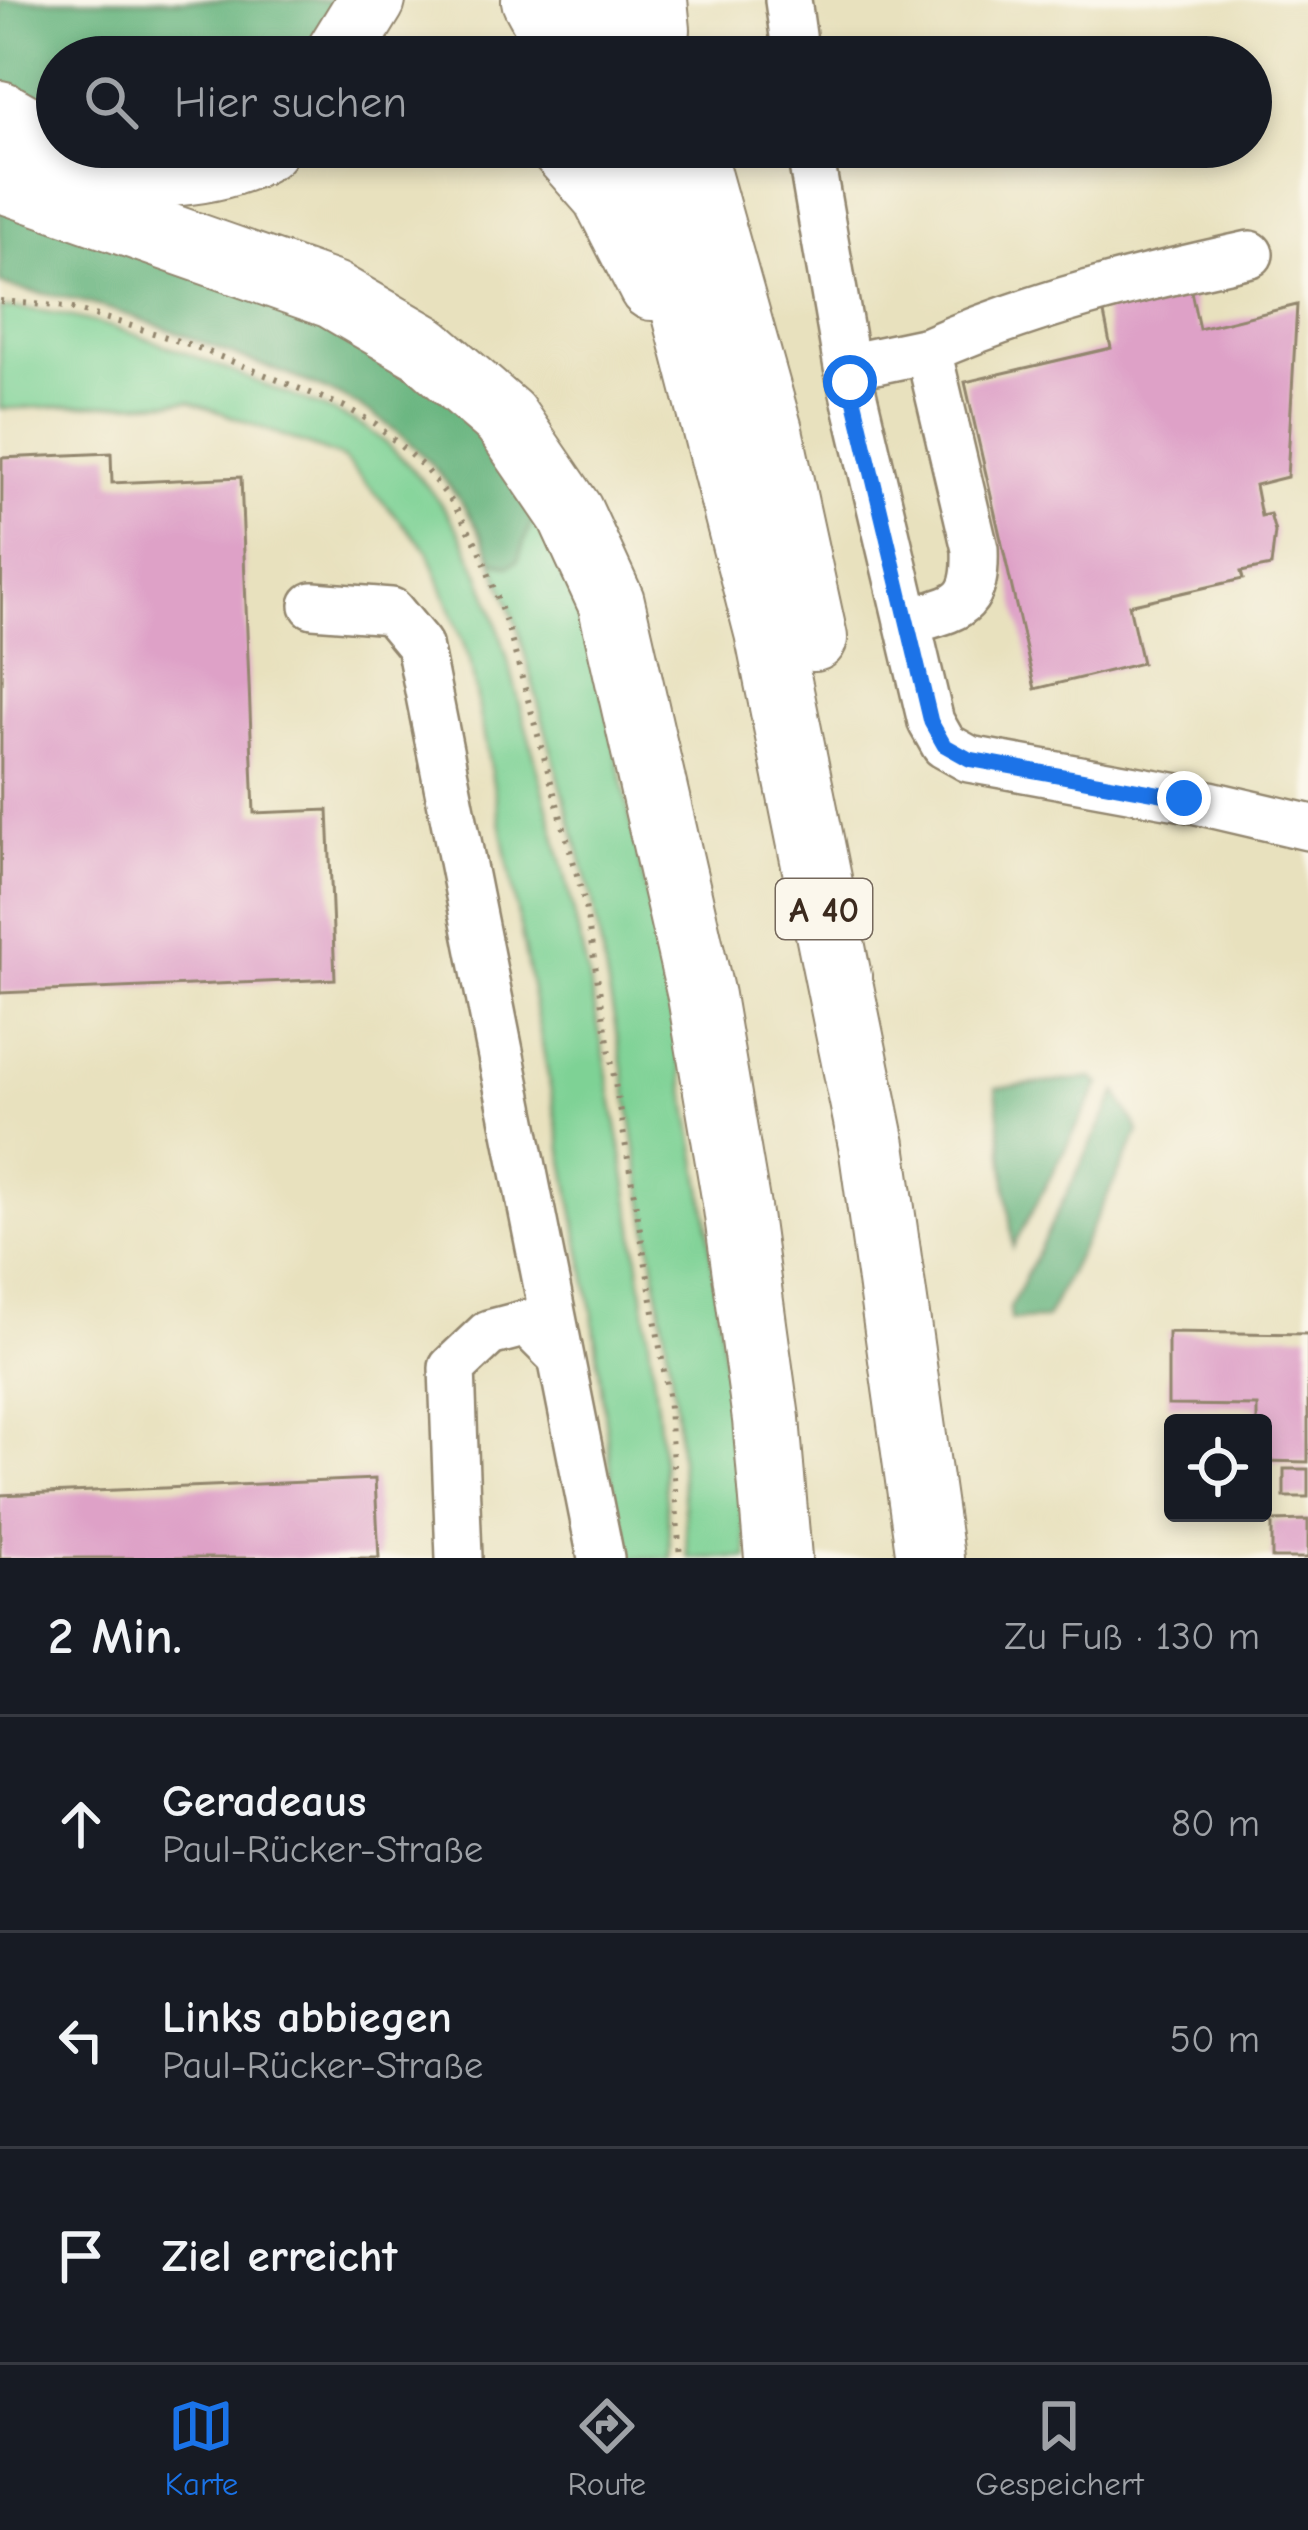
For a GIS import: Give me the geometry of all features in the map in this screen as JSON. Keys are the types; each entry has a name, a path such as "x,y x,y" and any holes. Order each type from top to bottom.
{"highway":[{"path":"350,36 371,0"},
{"path":"535,0 555,36"},
{"path":"598,0 648,29"},
{"path":"0,114 36,134"},
{"path":"0,177 174,173 199,168"},
{"path":"581,168 605,195 709,397"},
{"path":"628,168 669,242"},
{"name":"A 40","path":"649,168 768,632 872,1145 937,1430 972,1558"},
{"name":"A 40","path":"696,168 770,431 868,894 949,1356 927,1531"},
{"path":"0,177 334,295 370,316 424,348 505,418 570,513 611,602 701,996 766,1419 778,1558"}],"street":[{"path":"788,0 793,36"},
{"path":"813,168 849,375 931,722 944,745 969,759 1184,798 1308,827"},
{"path":"849,375 1111,285 1250,254"},
{"path":"907,622 958,607 970,595 976,576 974,549 928,350"},
{"path":"313,605 391,611 419,645 602,1558"},
{"path":"459,1558 452,1369 489,1334 527,1323 561,1357"}],"green space":[{"path":"0,0 356,0 332,36 36,36 36,113 0,94"},
{"path":"0,198 421,360 537,506 518,560 509,566 494,561 468,512 434,468 394,430 348,400 134,317 0,283"},
{"path":"0,308 105,325 353,421 376,435 412,469 460,534 496,618 580,939 637,1247 671,1558 621,1558 593,1315 470,661 428,551 343,458 190,401 0,409"},
{"path":"537,506 582,594 669,997 706,1211 748,1558 688,1558 675,1399 592,899 517,626 488,549 494,561 509,566"},
{"path":"1092,1078 1100,1084 1013,1247 996,1088"},
{"path":"1117,1092 1139,1132 1046,1319 1011,1320 1010,1308"}],"building":[{"path":"1188,277 1199,329 1297,305 1287,477 1255,485 1261,516 1270,514 1275,532 1271,566 1241,572 1243,579 1129,605 1142,663 1035,689 965,382 1111,348 1101,299"},
{"path":"111,453 112,483 241,477 254,813 328,810 335,979 0,993 2,458"},
{"path":"1168,1332 1308,1334 1308,1462 1272,1461 1272,1414 1257,1414 1257,1406 1168,1405"},
{"path":"1284,1469 1308,1469 1308,1497 1284,1497"},
{"path":"375,1479 379,1558 0,1558 0,1495"},
{"path":"1308,1520 1308,1558 1272,1558 1272,1521"}],"route":[{"path":"850,382 931,722 944,745 969,759 1184,798"}]}
